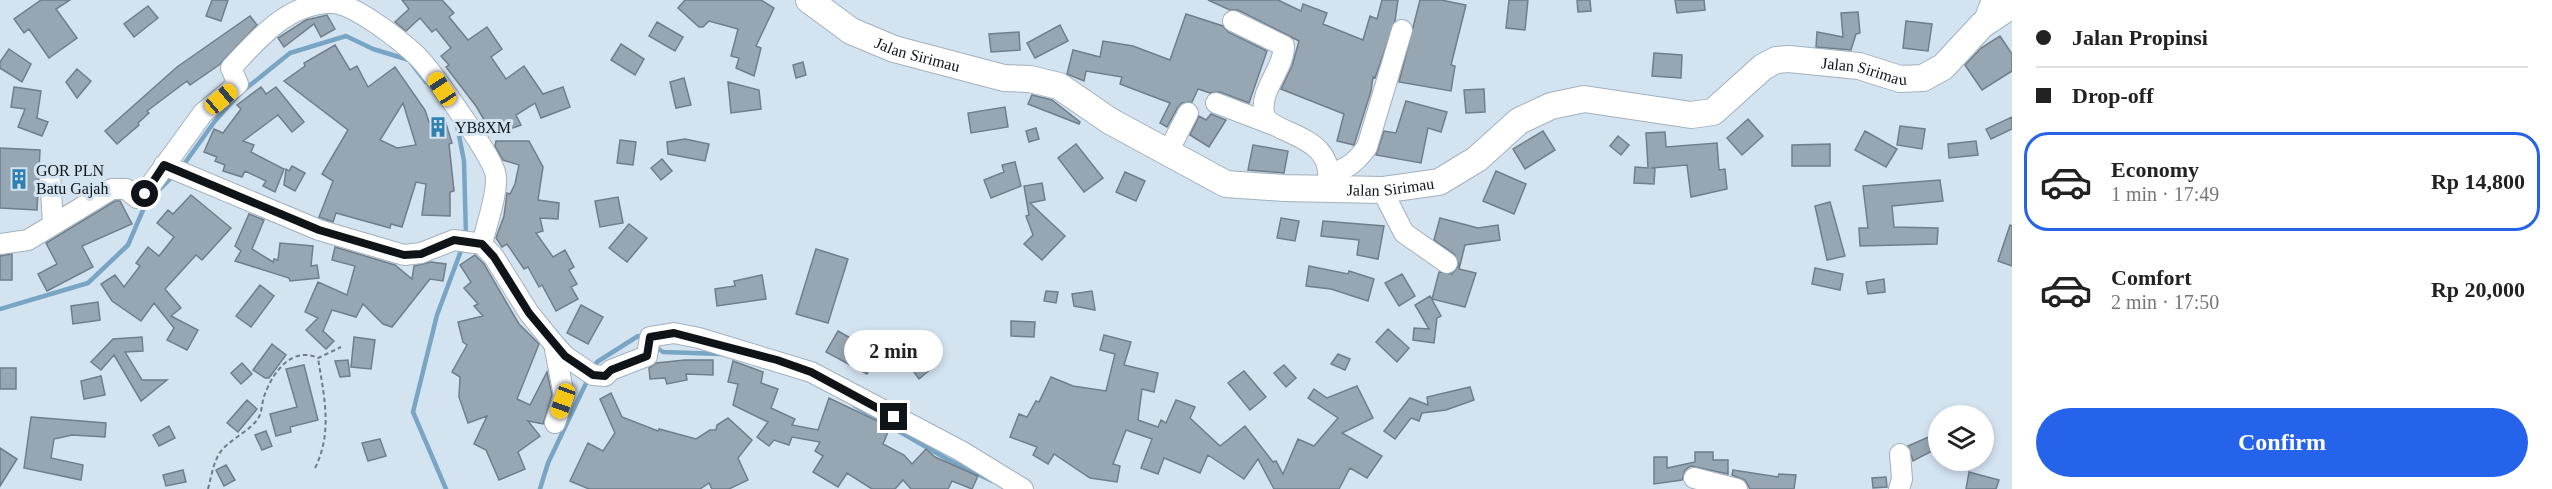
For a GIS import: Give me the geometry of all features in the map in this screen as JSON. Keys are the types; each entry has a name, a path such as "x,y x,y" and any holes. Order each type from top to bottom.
{"main road":[{"name":"Jalan Sirimau","path":"809,0 851,31 894,49 1004,78 1059,86 1110,121 1226,184 1284,188 1328,180 1382,190 1439,182 1477,159 1519,121 1551,106 1584,99 1691,115 1713,112 1763,67 1776,60 1789,59 1859,66 1874,72 1911,80 1943,67 1982,25 2012,4"}],"street":[{"path":"1982,25 1992,0"},
{"path":"0,244 28,240 112,189 126,189 137,198 142,197 203,113 238,84 231,68 274,26 291,13 309,5 339,3 362,15 415,54 432,73 495,172 496,185 480,244"},
{"path":"1233,21 1284,46 1264,99 1264,116 1269,122 1308,139 1328,165 1328,180"},
{"path":"1328,180 1356,161 1367,147 1402,30"},
{"path":"1216,103 1271,124 1269,122"},
{"path":"1167,154 1188,113"},
{"path":"166,166 319,230 404,255 421,254 454,240 480,244 494,257 525,308 560,350 593,375 605,376 674,333 699,338 811,372 971,457 1023,489"},
{"path":"50,174 53,224"},
{"path":"1382,190 1404,233 1447,263"},
{"path":"555,423 564,396 560,350"},
{"path":"1899,489 1902,478 1900,454"},
{"path":"1694,478 1737,489"}],"path":[{"path":"318,358 341,347"},
{"path":"208,489 220,453 257,420 263,408 264,395 282,366 291,357 313,355 318,358"},
{"path":"315,468 325,449 327,416 318,358"}],"building":[{"path":"41,0 70,0 56,9 77,38 49,58 29,29 24,33 14,19"},
{"path":"212,0 228,0 221,21 206,16"},
{"path":"402,0 442,0 454,13 449,17 468,40 487,27 502,49 491,57 506,79 524,66 543,94 563,87 570,107 541,118 535,103 516,115 521,125 493,135 476,106 446,67 449,65 441,56 451,48 436,29 432,32 420,18 406,31 395,22 409,9"},
{"path":"685,0 761,0 774,8 756,46 761,48 754,76 736,68 739,58 731,56 738,29 709,21 703,27 699,27 678,8"},
{"path":"1208,0 1278,0 1301,11 1303,4 1327,13 1323,24 1363,40 1370,16 1377,19 1382,0 1398,0 1395,21 1375,78 1373,77 1371,91 1354,145 1337,141 1344,114 1281,89 1292,66 1299,41 1238,10 1230,10"},
{"path":"1420,0 1441,0 1466,5 1451,65 1455,66 1451,91 1399,82"},
{"path":"1509,0 1528,0 1525,30 1506,28"},
{"path":"1577,0 1590,0 1591,11 1578,12"},
{"path":"1675,0 1704,0 1705,10 1677,13"},
{"path":"148,6 158,18 134,37 124,24"},
{"path":"1858,12 1860,33 1856,34 1851,50 1816,47 1817,32 1843,37 1841,13"},
{"path":"1186,14 1223,26 1228,32 1267,51 1249,103 1220,92 1210,93 1198,89 1192,102 1182,103 1178,107 1167,127 1160,123 1170,103 1120,84 1122,77 1086,71 1084,81 1067,74 1073,50 1100,57 1103,41 1133,46 1170,60"},
{"path":"327,15 335,29 321,37 314,24 284,47 278,38 306,20"},
{"path":"250,16 257,25 219,65 190,85 187,81 147,111 149,113 138,123 139,125 117,144 105,131 177,67"},
{"path":"1906,21 1932,24 1928,51 1903,48"},
{"path":"657,22 683,37 675,51 649,36"},
{"path":"1060,25 1068,41 1035,58 1027,43"},
{"path":"1019,32 1020,50 991,52 989,34"},
{"path":"2000,36 2012,54 2012,71 1982,90 1965,65 1981,48"},
{"path":"621,44 644,59 635,75 611,60"},
{"path":"335,45 350,70 357,66 368,87 395,67 425,110 429,122 444,117 452,143 449,144 454,191 450,192 450,216 422,215 426,184 416,182 402,227 391,224 390,228 336,213 333,222 319,217 333,181 322,174 348,130 284,81 305,66 304,63","holes":["403,103 416,145 397,148 380,140"]},
{"path":"9,49 31,64 22,82 0,68 0,62"},
{"path":"1654,53 1682,55 1681,78 1652,76"},
{"path":"803,62 806,75 796,78 793,65"},
{"path":"77,69 91,81 77,98 66,82"},
{"path":"684,78 691,105 676,108 670,82"},
{"path":"728,82 759,90 761,109 731,113"},
{"path":"14,87 41,91 37,118 48,122 42,136 18,127 25,109 11,107"},
{"path":"261,87 266,94 276,87 304,122 292,132 278,115 243,141 254,145 251,152 284,169 275,192 263,186 266,181 245,171 242,177 223,171 225,165 215,161 217,157 204,152 214,129 223,133 241,109 237,105"},
{"path":"1484,89 1485,112 1466,113 1464,90"},
{"path":"1032,95 1052,100 1080,122 1079,124 1028,104"},
{"path":"1406,101 1447,112 1441,132 1428,128 1421,163 1376,155 1384,131 1396,133"},
{"path":"1005,107 1008,127 971,133 968,113"},
{"path":"1211,114 1226,120 1209,147 1190,135 1199,116 1206,120"},
{"path":"2012,117 2012,129 1991,139 1986,129"},
{"path":"1748,119 1763,136 1742,155 1727,138"},
{"path":"1900,126 1925,129 1922,149 1897,145"},
{"path":"1036,128 1039,139 1029,142 1026,131"},
{"path":"1543,131 1555,150 1525,169 1513,149"},
{"path":"1865,131 1897,149 1886,167 1855,150"},
{"path":"1665,132 1666,147 1717,143 1719,170 1725,169 1727,189 1691,197 1687,165 1651,168 1655,168 1654,184 1634,183 1635,167 1648,168 1646,133"},
{"path":"1618,136 1629,145 1621,155 1610,146"},
{"path":"685,139 709,144 705,161 668,154 667,142"},
{"path":"620,140 636,142 633,165 617,163"},
{"path":"496,141 529,141 543,167 538,200 559,203 558,219 540,218 543,231 536,233 553,257 565,250 574,267 569,270 577,284 571,287 578,299 556,311 542,285 539,287 528,267 524,269 507,244 502,247 496,238 504,216 507,193 510,194 515,184 519,165 503,160 495,146"},
{"path":"1976,141 1978,155 1949,158 1948,144"},
{"path":"1076,144 1103,178 1084,192 1058,158"},
{"path":"1830,144 1830,166 1792,166 1792,145"},
{"path":"1253,145 1288,151 1284,173 1248,170"},
{"name":"GOR PLN Batu Gajah","path":"0,148 40,150 37,210 0,208"},
{"path":"662,159 672,171 661,180 651,168"},
{"path":"1015,162 1021,186 991,198 984,180 1004,172 1002,165"},
{"path":"292,166 305,173 295,191 284,185 286,169 289,171"},
{"path":"1496,171 1526,184 1514,214 1483,201"},
{"path":"1125,172 1145,181 1136,201 1116,192"},
{"path":"1940,180 1943,201 1892,206 1894,227 1938,228 1937,244 1860,246 1859,228 1868,228 1863,186"},
{"path":"1042,183 1045,200 1030,203 1065,236 1042,260 1024,244 1033,235 1026,216 1029,215 1024,186"},
{"path":"191,195 231,228 202,260 196,255 165,289 181,308 171,316 198,330 187,350 167,340 174,328 154,303 141,321 112,301 101,284 115,275 124,287 140,266 136,263 148,247 159,256 174,237 157,223 168,210 173,214"},
{"path":"618,197 623,223 600,227 595,201"},
{"path":"115,201 120,201 132,224 82,246 93,267 47,291 38,274 57,264 46,243"},
{"path":"1830,202 1845,256 1827,260 1815,206"},
{"path":"249,214 264,220 252,249 273,262 274,259 278,260 280,243 313,246 311,266 317,265 319,278 290,281 289,278 235,261 241,251 235,246"},
{"path":"1281,218 1299,221 1295,241 1277,238"},
{"path":"1440,218 1478,228 1498,225 1500,240 1465,245 1459,269 1476,273 1465,307 1432,299 1439,272 1452,274 1459,265 1454,254 1434,240"},
{"path":"1323,221 1384,226 1378,259 1357,255 1359,240 1321,236"},
{"path":"629,224 647,238 627,262 609,248"},
{"path":"2010,225 2012,226 2012,266 1998,261"},
{"path":"335,247 395,265 412,279 414,266 431,262 446,264 443,281 430,279 392,327 383,324 363,304 356,317 332,310 323,331 334,341 326,349 306,330 318,318 305,312 318,282 347,295 355,266 332,260"},
{"path":"816,249 848,259 828,323 796,314"},
{"path":"12,254 12,280 0,280 0,256"},
{"path":"475,255 484,264 519,324 539,344 517,399 530,405 547,372 552,395 543,424 528,421 540,436 518,452 525,469 499,480 486,450 474,444 487,416 468,423 459,397 460,377 452,372 467,345 463,342 458,322 483,316 474,306 478,304 464,288 471,282 460,265"},
{"path":"1309,266 1348,274 1349,271 1374,279 1368,301 1331,289 1306,286"},
{"path":"1815,268 1843,274 1840,290 1812,284"},
{"path":"1402,274 1415,296 1399,306 1385,283"},
{"path":"762,275 766,299 717,306 715,289 735,286 734,281"},
{"path":"1884,279 1885,292 1868,294 1866,282"},
{"path":"260,285 274,296 251,327 236,316"},
{"path":"1046,291 1058,292 1056,303 1044,301"},
{"path":"1092,291 1095,310 1074,306 1072,294"},
{"path":"1430,296 1441,316 1437,318 1434,343 1413,340 1414,328 1429,329 1415,305"},
{"path":"98,302 100,320 73,324 71,306"},
{"path":"581,305 603,317 588,344 567,333"},
{"path":"1011,321 1035,322 1034,337 1011,336"},
{"path":"1388,329 1409,348 1397,362 1376,342"},
{"path":"838,331 877,353 867,374 826,352"},
{"path":"890,332 905,344 892,360 878,348"},
{"path":"1104,335 1131,342 1124,365 1158,373 1154,392 1142,389 1138,420 1158,427 1161,420 1166,423 1176,400 1195,407 1190,418 1220,446 1245,426 1273,462 1276,461 1283,474 1298,439 1314,446 1338,418 1308,398 1314,389 1327,398 1357,386 1373,418 1342,433 1382,456 1367,478 1350,468 1339,489 1274,489 1258,459 1244,479 1208,455 1200,473 1164,458 1158,474 1141,468 1152,439 1126,430 1113,464 1120,466 1117,482 1090,478 1054,454 1048,464 1033,455 1037,447 1010,437 1019,414 1027,417 1036,401 1039,402 1051,377 1073,386 1106,391 1115,354 1100,350"},
{"path":"142,337 143,351 125,352 142,380 167,380 141,401 114,355 101,370 91,362 113,339"},
{"path":"354,337 375,340 371,369 351,367"},
{"path":"272,344 286,355 269,378 265,378 253,370"},
{"path":"1338,354 1350,359 1345,370 1331,364"},
{"path":"923,359 931,369 919,379 911,368"},
{"path":"348,360 350,376 340,377 335,361"},
{"path":"713,360 713,375 686,374 687,380 667,384 665,378 650,379 649,368 656,363"},
{"path":"733,361 763,372 761,383 778,389 771,408 795,419 792,425 818,430 829,398 890,427 883,444 904,455 912,464 926,449 935,457 978,476 972,489 952,481 948,489 911,489 903,480 895,489 872,489 847,473 838,487 813,472 823,456 815,451 820,442 792,437 789,445 774,440 769,446 757,437 768,422 733,405 738,384 728,382"},
{"path":"242,363 252,374 241,384 231,373"},
{"path":"304,365 318,420 290,427 291,432 276,436 270,414 297,407 286,369"},
{"path":"1284,365 1296,378 1286,387 1274,373"},
{"path":"0,368 16,368 16,389 0,389"},
{"path":"1244,371 1266,397 1250,410 1228,383"},
{"path":"101,376 105,395 84,399 81,381"},
{"path":"1470,387 1474,400 1446,410 1422,413 1419,421 1411,418 1395,439 1384,431 1410,398 1428,405 1427,397"},
{"path":"611,393 622,417 658,431 659,429 696,439 710,430 716,430 717,425 728,418 752,440 738,458 748,480 729,489 712,489 709,483 700,489 589,489 570,481 588,443 603,451 615,433 600,399"},
{"path":"247,400 257,409 238,432 227,423"},
{"path":"31,417 106,423 105,437 72,435 54,439 51,458 83,465 81,480 24,468"},
{"path":"169,426 175,438 159,446 153,435"},
{"path":"266,431 272,446 262,450 255,435"},
{"path":"1928,437 1928,453 1913,461 1908,446"},
{"path":"380,439 386,456 368,461 362,443"},
{"path":"0,448 17,459 0,486"},
{"path":"1695,452 1713,452 1713,460 1728,460 1728,474 1691,466 1685,470 1682,480 1654,484 1654,457 1667,457 1667,468 1695,462"},
{"path":"226,465 235,480 224,486 216,470"},
{"path":"183,470 186,482 166,486 163,475"},
{"path":"1733,470 1778,477 1779,474 1796,475 1794,489 1750,489 1745,480 1732,475"},
{"path":"1969,472 1999,480 1996,489 1966,489"},
{"path":"1886,477 1887,487 1873,488 1872,478"}],"waterway":[{"path":"182,167 215,121 238,95 290,53 346,36 373,49 409,60 426,82"},
{"path":"456,120 464,161 466,237"},
{"path":"156,193 174,175"},
{"path":"0,309 88,283 128,245 146,203"},
{"path":"446,489 413,412 437,315 462,248"},
{"path":"593,369 597,362 638,336 645,340"},
{"path":"654,346 663,352 722,354"},
{"path":"540,489 548,463 588,379"},
{"path":"855,406 947,459 992,481"}],"place":[{"name":"YB8XM","path":"438,127"},
{"name":"GOR PLN Batu Gajah","path":"19,179"}],"route":[{"path":"145,194 164,165 319,230 404,255 421,254 454,240 482,244 494,257 537,324 565,356 593,375 605,376 611,370 647,356 650,337 674,333 777,360 811,372 894,417"}]}
